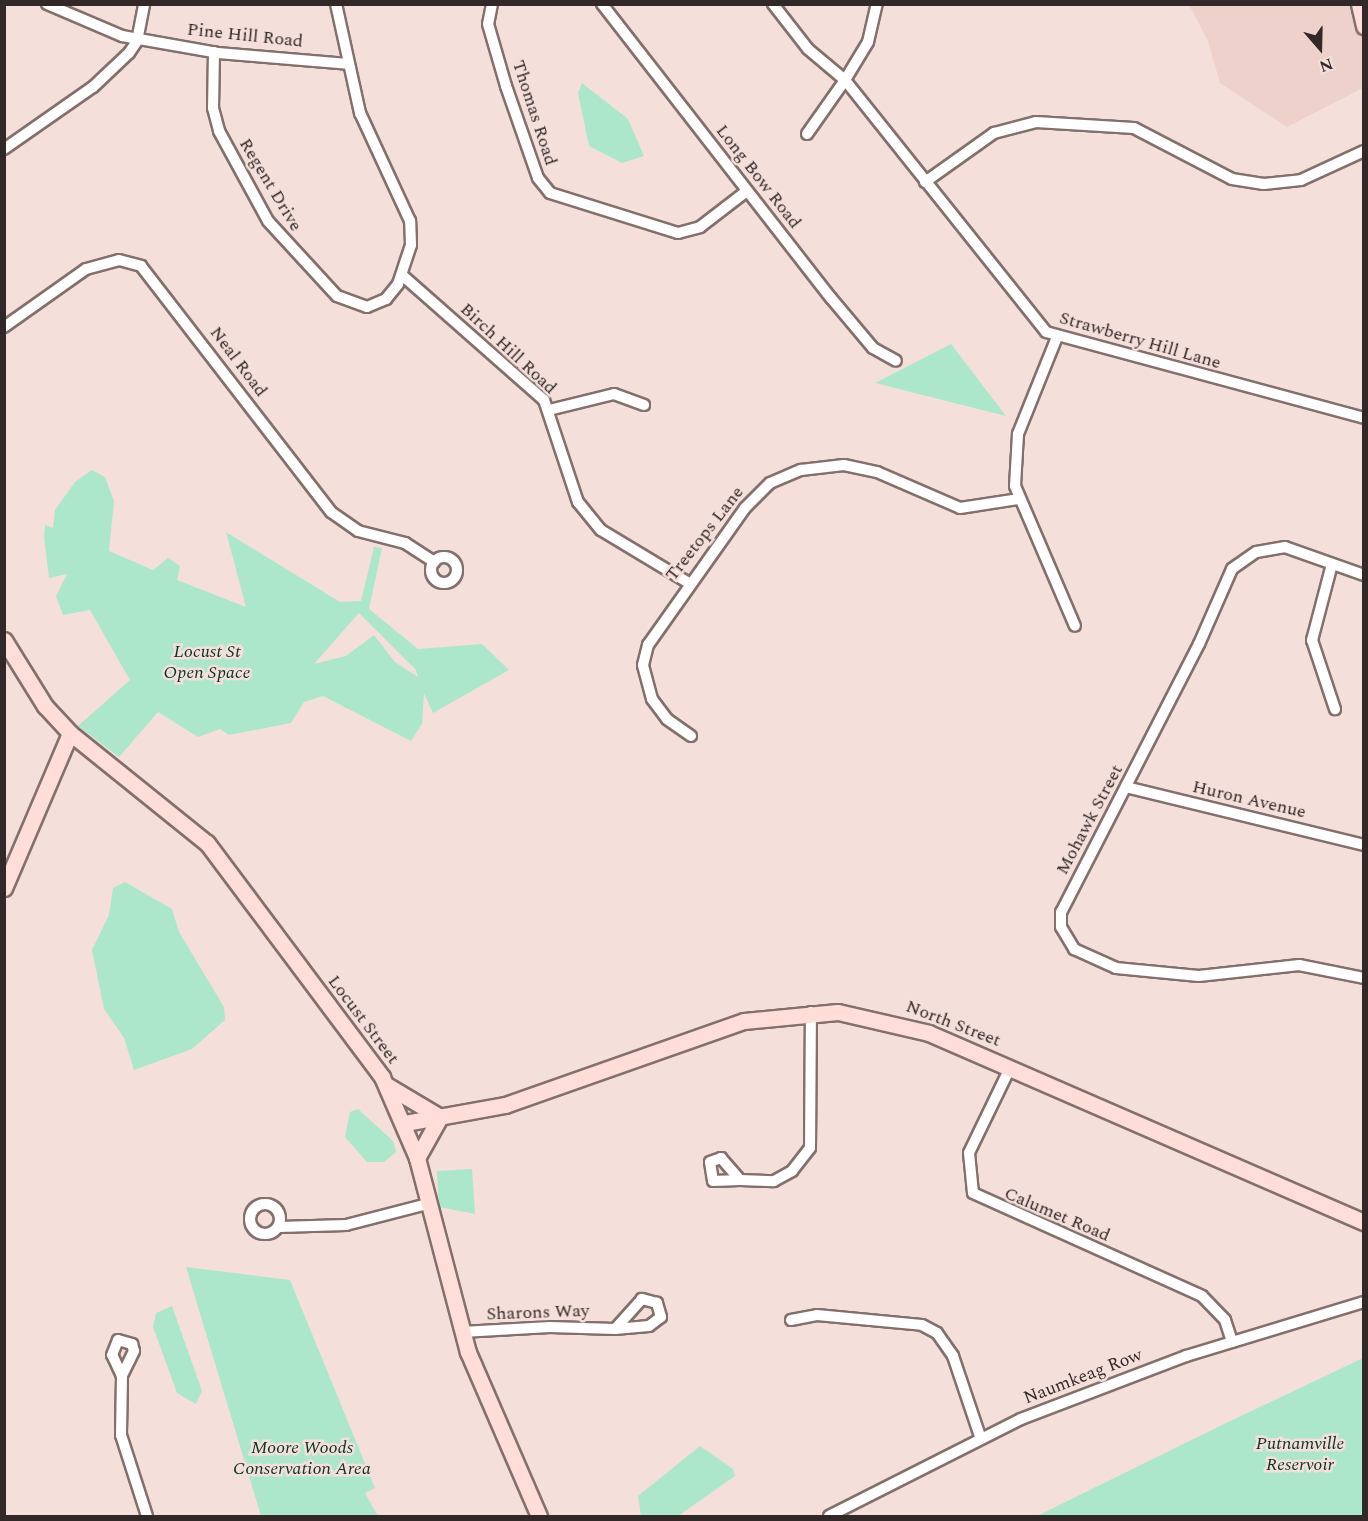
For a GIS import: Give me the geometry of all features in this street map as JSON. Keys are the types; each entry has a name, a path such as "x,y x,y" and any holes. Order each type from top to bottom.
{"main road":[{"path":"1359,4 1364,26"},
{"name":"Locust Street","path":"4,640 45,706 70,733 207,843 386,1085 405,1123 417,1158 427,1204 462,1332 539,1516"},
{"path":"4,888 70,733"},
{"name":"North Street","path":"405,1123 505,1105 744,1021 811,1012 885,1020 1010,1068 1364,1222"},
{"path":"386,1085 440,1117 417,1158"}],"street":[{"name":"Pine Hill Road","path":"47,4 138,39 214,52 348,64"},
{"path":"4,149 93,87 138,39 144,4"},
{"name":"Regent Drive","path":"214,52 213,108 219,131 278,236 337,296 355,307 386,299 402,275 410,221 360,113 336,4"},
{"name":"Thomas Road","path":"492,4 488,24 506,86 538,178 550,193 678,233 700,227 747,191"},
{"name":"Long Bow Road","path":"602,4 747,191 873,348 896,361"},
{"name":"Strawberry Hill Lane","path":"773,4 808,49 845,80 1034,321 1057,337 1364,418"},
{"path":"807,134 845,80 868,42 877,4"},
{"path":"925,183 994,134 1036,122 1148,132 1211,169 1256,183 1301,180 1364,151"},
{"name":"Neal Road","path":"4,327 86,269 119,260 141,266 331,512 358,531 405,543 434,562"},
{"name":"Birch Hill Road","path":"402,275 538,394 549,410 571,486 589,516 601,530 689,583"},
{"path":"1057,337 1018,434 1019,499 1075,626"},
{"path":"549,410 614,394 644,405"},
{"name":"Treetops Lane","path":"691,736 658,711 644,665 656,626 760,490 801,470 833,465 878,472 960,508 1019,499"},
{"name":"Mohawk Street","path":"1364,576 1285,547 1256,552 1232,569 1126,787 1061,912 1061,927 1074,949 1116,968 1155,975 1299,965 1364,978"},
{"path":"1332,564 1312,640 1335,709"},
{"name":"Huron Avenue","path":"1126,787 1364,845"},
{"path":"740,1180 783,1178 810,1148 811,1012"},
{"name":"Calumet Road","path":"1010,1068 969,1153 973,1192 1202,1296 1225,1320 1232,1342"},
{"path":"279,1227 346,1225 427,1204"},
{"name":"Naumkeag Row","path":"829,1516 980,1436 1232,1342 1364,1302"},
{"path":"791,1320 805,1314 829,1316 922,1325 938,1334 953,1356 980,1436"},
{"name":"Sharons Way","path":"462,1332 615,1329"},
{"path":"122,1376 121,1435 147,1516"}],"shaded area":[{"path":"1189,5 1363,5 1363,88 1287,127 1220,83 1208,41"}],"green space":[{"path":"582,83 628,119 644,156 622,163 589,146 578,93"},
{"path":"951,344 1006,416 875,383"},
{"name":"Locust St Open Space","path":"92,470 105,477 114,501 109,551 153,570 168,558 180,566 177,580 246,607 226,532 340,602 361,601 374,547 382,548 369,609 418,649 482,644 509,670 433,713 424,693 422,724 411,741 323,696 304,702 291,723 229,735 220,729 198,737 158,712 119,757 78,726 130,680 90,610 63,615 56,596 67,574 49,578 44,537 45,525 53,528 55,510 75,482","holes":["359,613 416,670 418,677 395,662 374,635 346,656 314,664"]},
{"path":"125,882 172,909 179,932 224,1007 225,1020 192,1049 134,1070 124,1038 104,1009 92,950 109,915 113,888"},
{"path":"358,1109 393,1141 396,1152 384,1162 367,1162 345,1137 350,1112"},
{"path":"472,1169 475,1214 439,1207 437,1171"},
{"name":"Moore Woods Conservation Area","path":"186,1267 290,1280 375,1488 365,1493 378,1516 261,1516"},
{"path":"172,1306 202,1391 196,1404 177,1393 153,1327 156,1313"},
{"name":"Putnamville Reservoir","path":"1363,1358 1363,1516 1037,1516 1224,1424"},
{"path":"700,1446 733,1469 735,1476 678,1516 641,1516 638,1496"}]}
